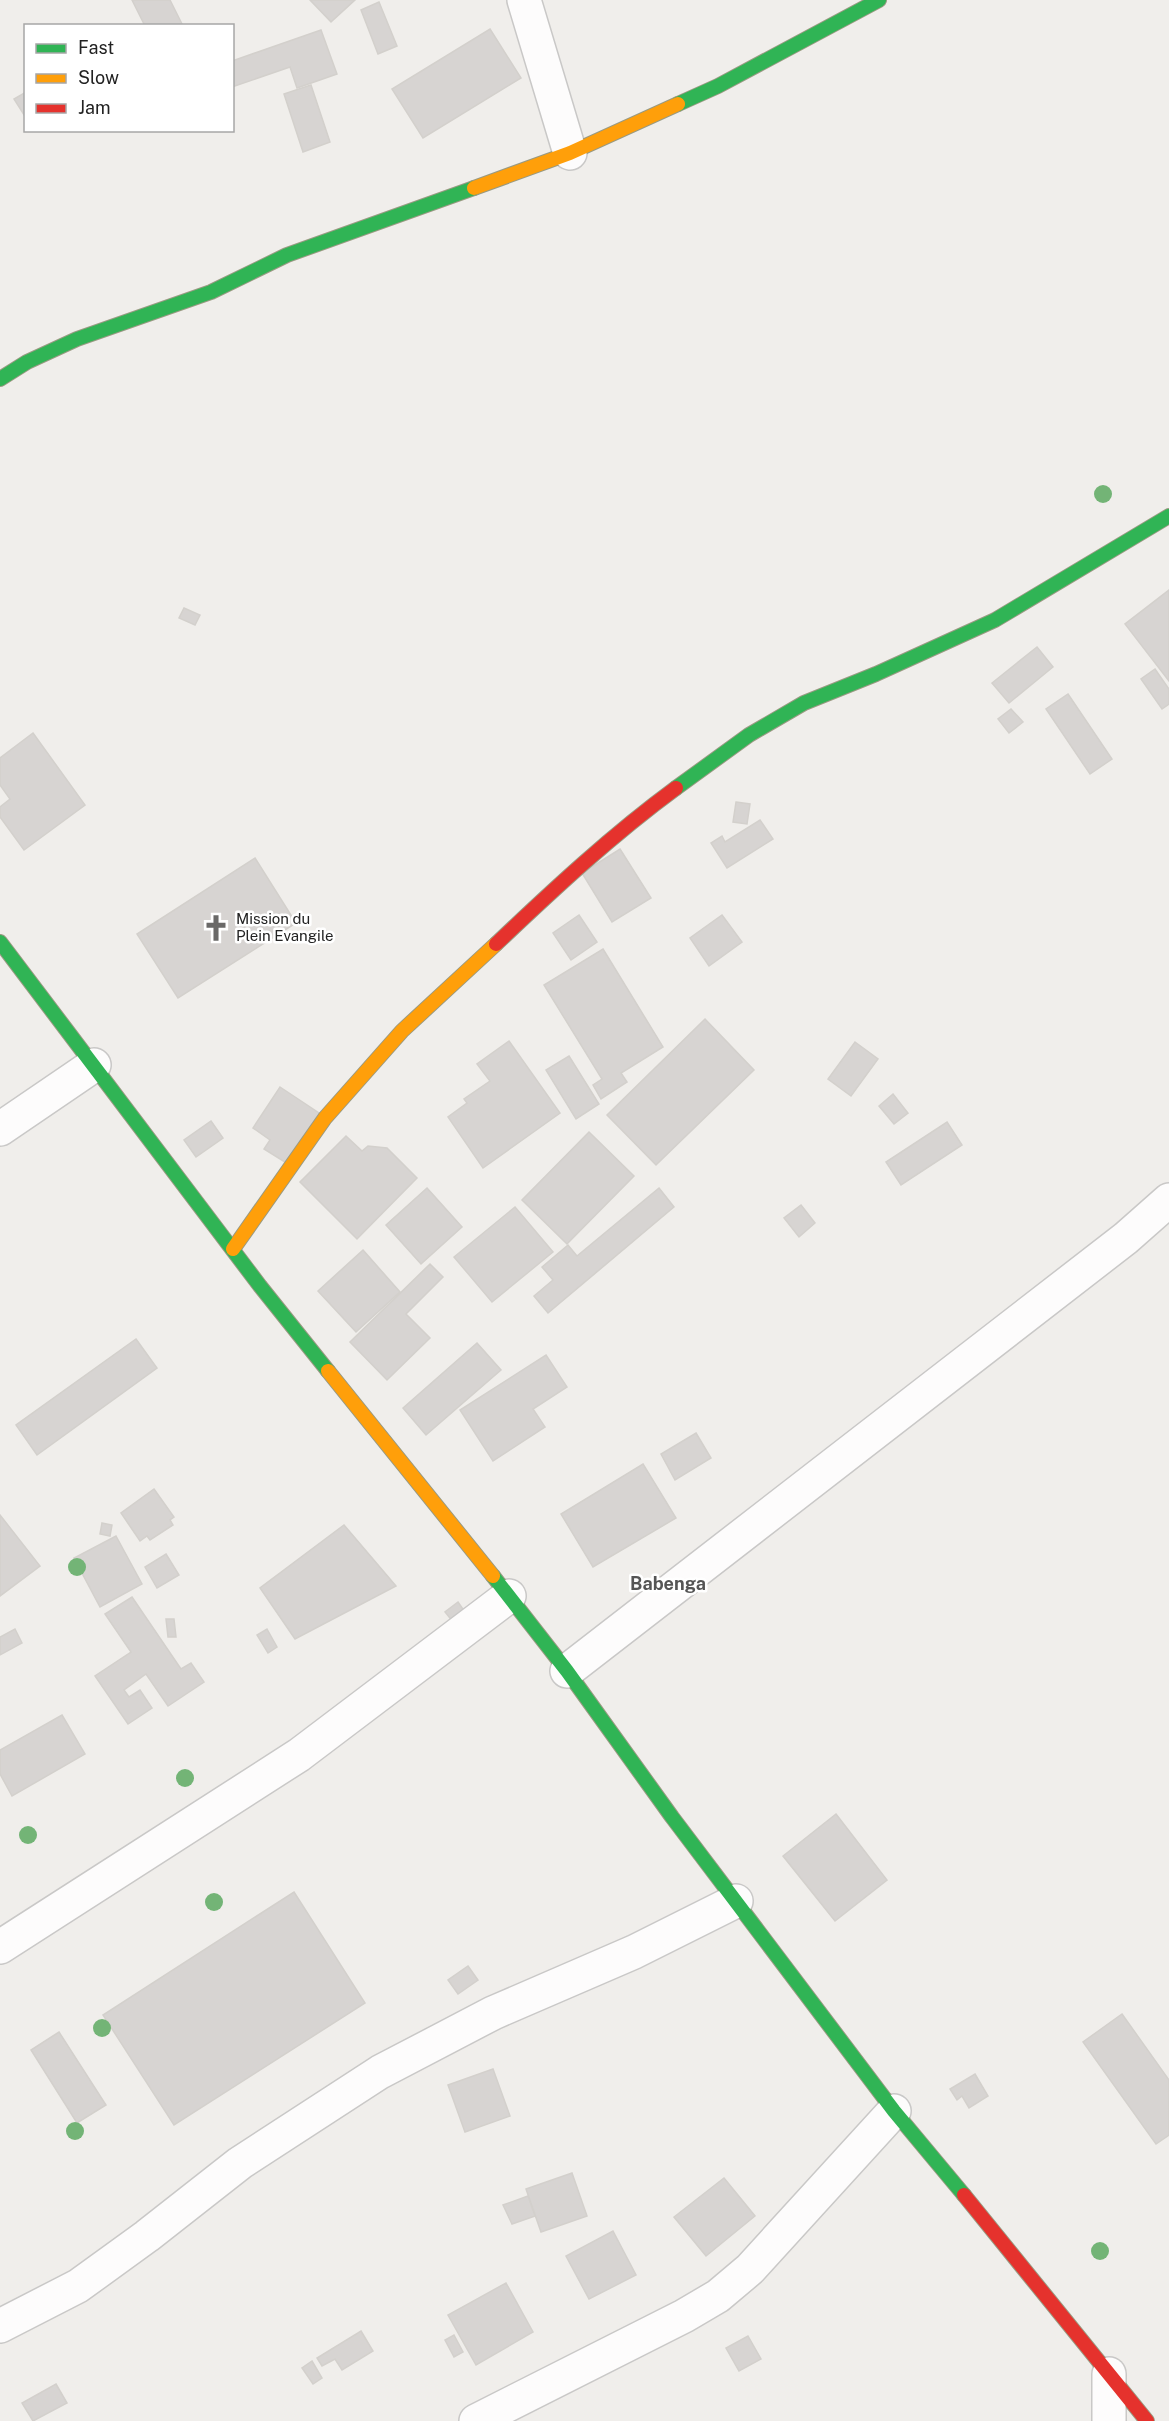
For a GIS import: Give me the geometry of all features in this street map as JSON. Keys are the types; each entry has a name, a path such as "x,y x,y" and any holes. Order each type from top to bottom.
{"street":[{"path":"524,0 570,153"},
{"path":"0,379 27,362 77,339 210,292 287,255 570,153 717,86 879,0"},
{"path":"233,1249 325,1118 402,1031 577,868 639,815 749,735 804,703 876,674 995,620 1141,535 1169,516"},
{"path":"0,942 206,1217 567,1671 672,1817 894,2111 1052,2300 1147,2421"},
{"path":"0,1129 94,1065"},
{"path":"567,1671 1126,1238 1169,1200"},
{"path":"0,1947 299,1755 509,1596"},
{"path":"0,2326 78,2286 147,2236 240,2163 380,2072 494,2013 634,1952 736,1901"},
{"path":"476,2421 684,2316 717,2296 750,2269 894,2111"},
{"path":"1109,2374 1109,2421"}],"building":[{"path":"132,0 170,0 182,24 144,24"},
{"path":"310,0 355,0 331,22"},
{"path":"379,2 397,46 378,54 361,10"},
{"path":"490,29 521,78 423,138 392,89"},
{"path":"321,30 337,74 297,88 290,67 234,86 234,60"},
{"path":"311,85 330,142 303,152 284,94"},
{"path":"24,93 24,115 14,99"},
{"path":"1169,590 1169,681 1125,624"},
{"path":"184,608 200,615 195,625 179,618"},
{"path":"1037,647 1053,667 1009,703 992,683"},
{"path":"1155,669 1169,689 1169,704 1162,709 1141,679"},
{"path":"1068,694 1112,759 1090,774 1046,709"},
{"path":"1011,709 1023,722 1009,733 998,719"},
{"path":"33,733 85,805 24,850 0,817 0,807 10,799 0,785 0,758"},
{"path":"736,802 750,804 747,824 733,822"},
{"path":"760,820 773,839 727,868 711,843 722,836 725,842"},
{"path":"620,849 651,898 612,922 582,873"},
{"name":"Mission du Plein Evangile","path":"255,858 296,923 178,998 137,934"},
{"path":"579,915 597,942 571,960 553,933"},
{"path":"722,915 742,942 709,966 690,938"},
{"path":"603,949 663,1047 621,1073 627,1082 601,1099 593,1085 602,1079 544,985"},
{"path":"705,1019 754,1070 656,1165 607,1115"},
{"path":"509,1041 560,1113 483,1168 448,1117 467,1103 464,1099 490,1081 477,1064"},
{"path":"855,1042 878,1059 851,1096 828,1079"},
{"path":"569,1056 599,1104 576,1119 546,1070"},
{"path":"280,1087 322,1115 288,1164 264,1149 270,1140 253,1128"},
{"path":"893,1094 908,1113 894,1124 879,1106"},
{"path":"211,1121 223,1138 196,1157 184,1140"},
{"path":"947,1122 962,1145 901,1185 886,1162"},
{"path":"589,1132 634,1176 567,1244 522,1200"},
{"path":"346,1136 362,1151 368,1146 387,1148 417,1178 357,1239 300,1182"},
{"path":"427,1188 462,1227 421,1264 386,1225"},
{"path":"659,1188 674,1207 548,1313 534,1296 553,1280 542,1267 568,1245 577,1256"},
{"path":"801,1205 815,1223 799,1237 784,1218"},
{"path":"515,1207 553,1252 492,1302 454,1257"},
{"path":"363,1250 400,1292 356,1332 318,1291"},
{"path":"430,1264 443,1277 406,1314 430,1338 387,1380 350,1342"},
{"path":"136,1339 157,1368 37,1455 16,1425"},
{"path":"477,1343 501,1370 426,1435 403,1408"},
{"path":"546,1355 567,1387 533,1409 545,1427 493,1461 460,1410"},
{"path":"696,1433 711,1458 675,1480 661,1454"},
{"path":"643,1464 676,1518 593,1567 561,1514"},
{"path":"154,1489 174,1517 170,1520 173,1525 150,1540 147,1536 140,1541 121,1513"},
{"path":"0,1515 40,1566 0,1596"},
{"path":"102,1523 112,1525 110,1536 100,1534"},
{"path":"344,1525 396,1586 295,1639 260,1588"},
{"path":"116,1536 142,1584 100,1607 74,1558"},
{"path":"166,1554 179,1575 157,1588 145,1567"},
{"path":"132,1597 181,1669 191,1663 204,1682 168,1706 146,1674 124,1690 129,1697 140,1690 152,1708 128,1724 95,1676 131,1652 105,1614"},
{"path":"458,1602 465,1612 453,1622 445,1612"},
{"path":"166,1619 174,1619 176,1637 168,1637"},
{"path":"15,1629 22,1643 0,1655 0,1637"},
{"path":"267,1629 277,1647 268,1653 257,1635"},
{"path":"62,1715 85,1754 12,1796 0,1774 0,1750"},
{"path":"836,1814 887,1880 835,1921 783,1856"},
{"path":"294,1892 365,2003 174,2125 103,2015"},
{"path":"468,1966 478,1980 458,1994 448,1980"},
{"path":"1122,2014 1169,2080 1169,2135 1156,2144 1083,2042"},
{"path":"59,2032 106,2105 77,2123 31,2050"},
{"path":"493,2069 510,2116 465,2132 448,2085"},
{"path":"975,2074 988,2096 969,2108 962,2096 957,2100 950,2089"},
{"path":"572,2173 587,2216 541,2232 526,2189"},
{"path":"724,2178 755,2216 706,2256 674,2217"},
{"path":"528,2196 535,2216 512,2224 503,2205"},
{"path":"613,2231 636,2275 589,2299 566,2256"},
{"path":"506,2283 533,2332 476,2365 448,2315"},
{"path":"361,2331 373,2351 342,2370 335,2359 322,2366 317,2358"},
{"path":"454,2335 463,2352 454,2357 445,2340"},
{"path":"748,2336 761,2359 739,2371 726,2348"},
{"path":"312,2361 322,2378 313,2384 302,2368"},
{"path":"56,2384 67,2403 33,2421 22,2403"}],"traffic: fast":[{"path":"678,104 718,86 879,0"},
{"path":"0,379 27,362 77,339 211,292 287,255 474,188"},
{"path":"676,788 749,735 804,703 876,674 995,620 1169,516"},
{"path":"0,942 260,1286 328,1371"},
{"path":"493,1576 567,1671 672,1817 894,2111 964,2195"}],"traffic: slow":[{"path":"474,188 570,153 678,104"},
{"path":"233,1249 325,1118 402,1031 496,944"},
{"path":"328,1371 493,1576"}],"traffic: jam":[{"path":"496,944 606,844 676,788"},
{"path":"964,2195 1147,2421"}],"place":[{"name":"Mission du Plein Evangile","path":"216,928"}],"district":[{"name":"Babenga","path":"668,1584"}]}
